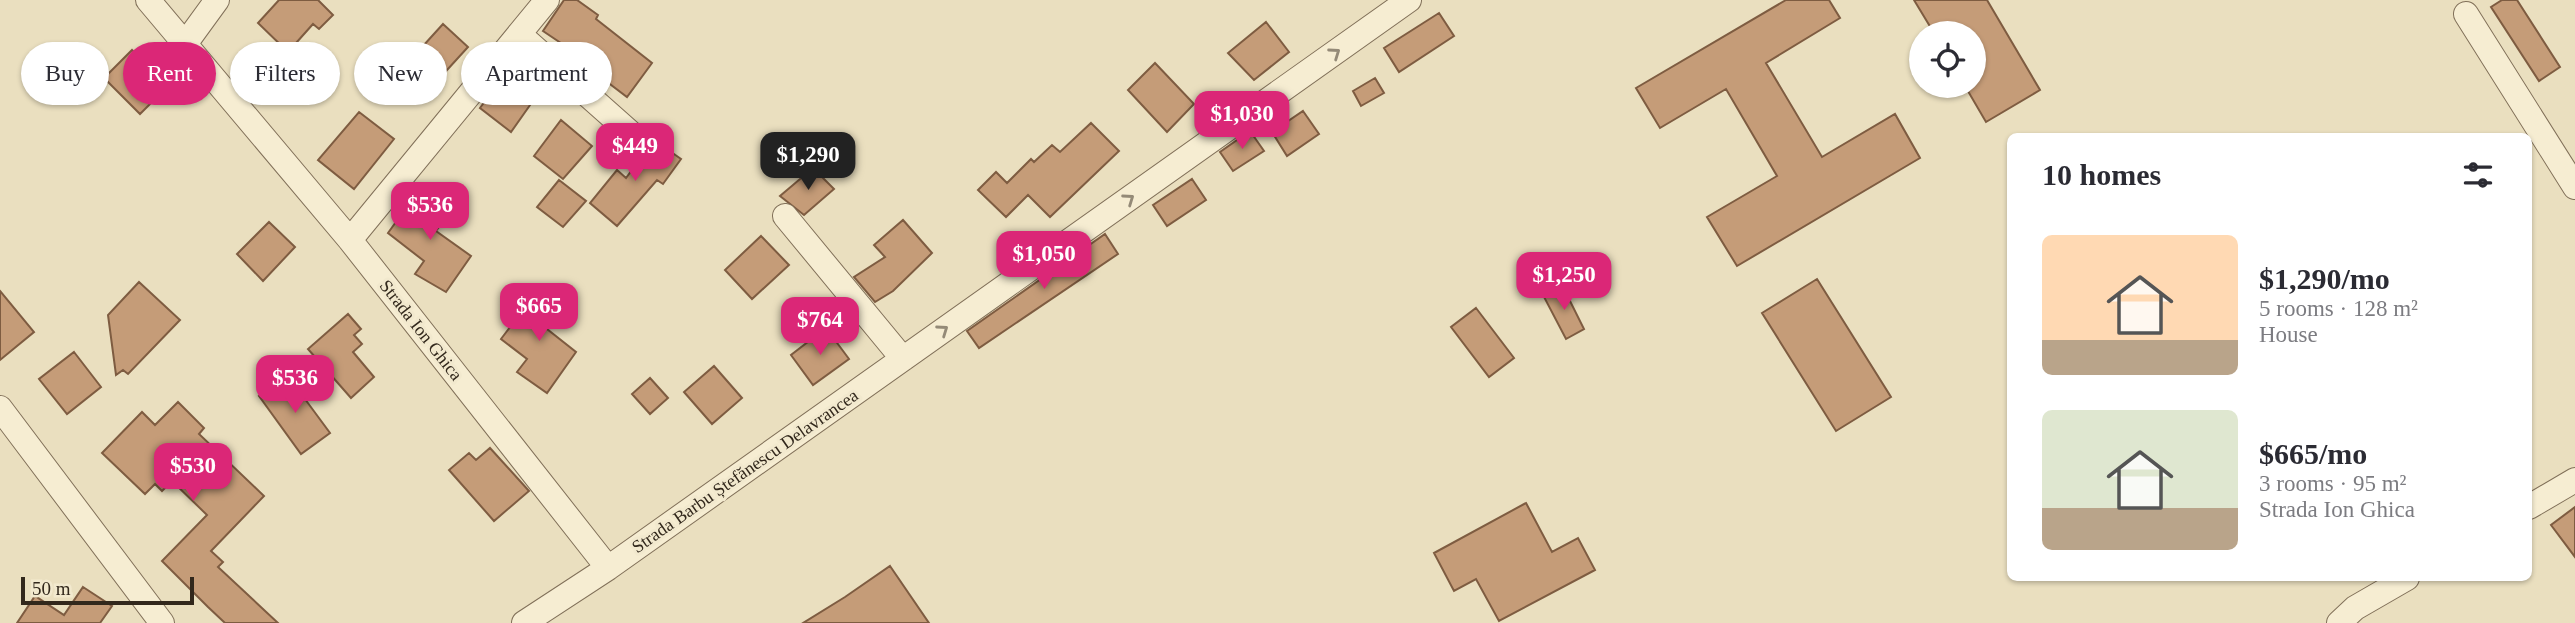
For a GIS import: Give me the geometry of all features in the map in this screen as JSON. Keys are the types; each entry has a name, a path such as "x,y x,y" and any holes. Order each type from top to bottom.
{"street":[{"name":"Strada Ion Ghica","path":"148,0 183,42"},
{"path":"186,42 217,0"},
{"path":"350,240 547,0"},
{"name":"Strada Barbu Ștefănescu Delavrancea","path":"524,623 608,568 1409,0"},
{"path":"2466,14 2575,187"},
{"path":"519,34 635,137"},
{"name":"Strada Ion Ghica","path":"216,81 350,240 608,568"},
{"path":"785,216 903,359"},
{"path":"0,408 162,623"},
{"path":"2532,505 2575,480"},
{"path":"2339,623 2355,608 2402,581"}],"building":[{"path":"279,0 318,0 333,15 319,29 313,24 297,42 278,42 258,23"},
{"path":"564,0 577,0 598,15 596,19 652,63 627,97 612,86 612,42 559,42 543,31"},
{"path":"1786,0 1829,0 1840,18 1766,63 1822,157 1895,114 1920,158 1737,266 1707,217 1777,176 1726,89 1660,128 1636,88"},
{"path":"1914,0 1987,0 2040,90 1986,122 1972,98 1986,98 1986,21 1927,21"},
{"path":"2502,0 2517,0 2560,67 2539,81 2491,7"},
{"path":"1439,13 1454,36 1399,72 1384,48"},
{"path":"1266,22 1289,52 1254,80 1228,53"},
{"path":"443,24 463,42 461,55 447,70 447,42 427,42"},
{"path":"123,59 123,97 109,83 109,73"},
{"path":"1155,63 1194,104 1167,132 1128,90"},
{"path":"1375,78 1384,93 1361,106 1353,91"},
{"path":"131,105 149,105 140,114"},
{"path":"482,105 530,105 511,132 480,108"},
{"path":"1303,111 1319,134 1287,156 1272,132"},
{"path":"359,112 394,139 354,189 318,160"},
{"path":"561,120 592,146 563,179 534,156"},
{"path":"1091,123 1119,151 1050,217 1028,195 1006,217 978,190 996,172 1007,183 1031,159 1034,162 1052,145 1060,152"},
{"path":"1250,131 1264,151 1233,171 1220,152"},
{"path":"654,140 681,159 663,184 657,180 617,226 590,203 617,170 626,178"},
{"path":"813,168 834,189 804,215 780,196"},
{"path":"1192,179 1206,200 1167,226 1153,205"},
{"path":"559,180 586,201 563,227 537,207"},
{"path":"419,190 449,214 436,231 471,256 446,292 415,274 424,261 388,233"},
{"path":"903,220 932,253 893,291 875,302 854,277 885,257 874,245"},
{"path":"269,222 295,247 263,281 237,254"},
{"path":"1105,234 1118,254 979,348 967,331"},
{"path":"761,236 789,265 752,299 725,270"},
{"path":"1817,279 1891,397 1836,431 1762,313"},
{"path":"139,282 180,320 128,374 123,370 116,375 108,315"},
{"path":"1562,285 1584,329 1566,339 1543,295"},
{"path":"538,290 562,308 547,329 576,352 547,393 517,372 527,359 501,339"},
{"path":"0,291 34,332 0,360"},
{"path":"1476,308 1514,358 1489,377 1451,327"},
{"path":"348,314 361,329 354,335 362,344 353,352 374,377 351,398 308,349"},
{"path":"826,328 849,359 813,385 791,355"},
{"path":"74,352 101,387 67,414 39,379"},
{"path":"714,366 742,398 712,424 684,392"},
{"path":"288,376 330,433 301,454 259,396"},
{"path":"650,378 668,398 650,414 632,394"},
{"path":"178,402 204,428 199,434 264,496 211,551 223,562 218,567 278,623 225,623 208,607 162,561 207,515 172,481 162,491 155,484 145,494 102,453 142,412 155,425"},
{"path":"490,448 529,491 494,521 449,470 469,453 476,460"},
{"path":"1526,503 1552,552 1578,538 1595,570 1499,621 1476,579 1454,591 1434,553"},
{"path":"2575,507 2575,557 2551,525"},
{"path":"890,566 929,623 803,623 845,597"},
{"path":"83,587 112,606 100,623 17,623 35,596 64,615"}]}
